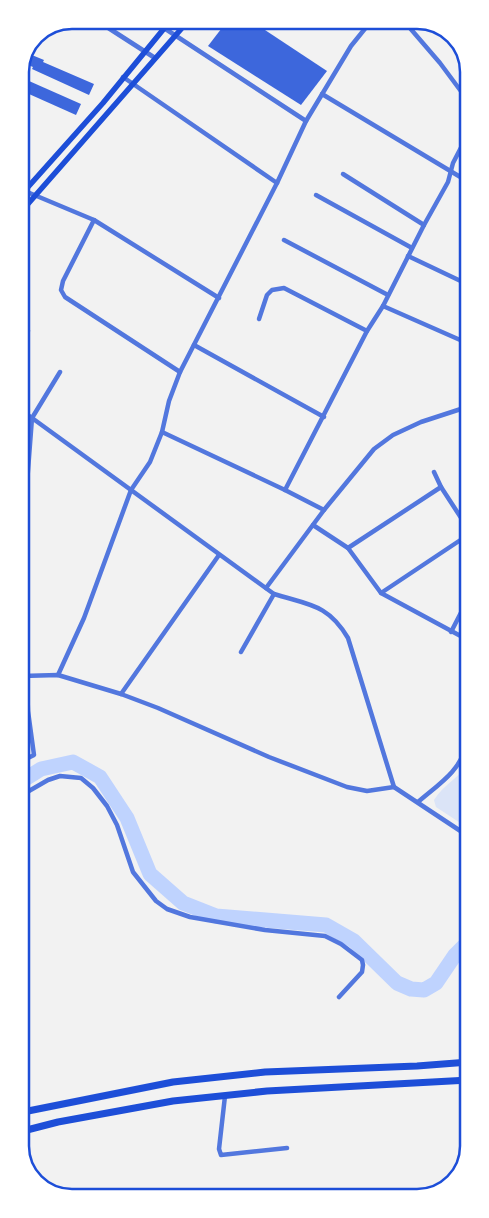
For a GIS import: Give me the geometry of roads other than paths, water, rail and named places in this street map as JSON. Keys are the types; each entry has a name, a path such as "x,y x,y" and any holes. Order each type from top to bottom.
{"highway":[{"path":"29,1111 173,1082 265,1072 460,1063"},
{"path":"29,1129 58,1122 173,1101 267,1091 460,1080"}],"main road":[{"path":"29,184 123,78 163,29"},
{"path":"29,202 182,29"}],"street":[{"path":"110,29 155,58"},
{"path":"166,29 306,121"},
{"path":"58,675 84,618 131,490 150,462 162,432 169,401 180,372 277,183 306,121 351,46 365,29"},
{"path":"411,29 460,90"},
{"path":"123,78 277,183"},
{"path":"322,94 460,178"},
{"path":"286,490 367,331 448,182 453,163 460,148"},
{"path":"343,174 424,225"},
{"path":"29,194 94,220 219,298"},
{"path":"316,195 412,248"},
{"path":"94,220 63,281 61,290 65,297 180,372"},
{"path":"284,240 388,295"},
{"path":"408,256 460,281"},
{"path":"260,319 268,294 272,290 284,288 367,331"},
{"path":"382,306 460,340"},
{"path":"194,345 324,417"},
{"path":"29,458 32,418 60,372"},
{"path":"266,588 324,510 374,449 393,435 421,422 460,409"},
{"path":"29,416 274,594 312,604 328,612 340,624 348,638 394,787 460,831"},
{"path":"162,432 286,490 324,510"},
{"path":"434,472 441,487 460,515"},
{"path":"348,548 441,487"},
{"path":"313,525 348,548 381,593 460,636"},
{"path":"381,593 460,540"},
{"path":"121,694 219,555"},
{"path":"241,652 274,594"},
{"path":"452,632 460,616"},
{"path":"29,676 58,675 121,694 158,708 269,757 347,786 367,792 394,787"},
{"path":"29,718 34,755 29,758"},
{"path":"418,802 454,772 460,763"},
{"path":"29,791 48,780 60,776 80,778 93,788 117,826 133,872 156,901 167,909 190,917 265,930 325,936 341,944 362,960 363,965 362,972 340,997"},
{"path":"225,1096 218,1149 221,1155 287,1148"}],"waterway":[{"path":"29,777 41,769 73,762 100,777 127,818 150,874 183,903 216,916 326,925 354,941 397,983 411,989 424,990 436,983 460,950"}]}
